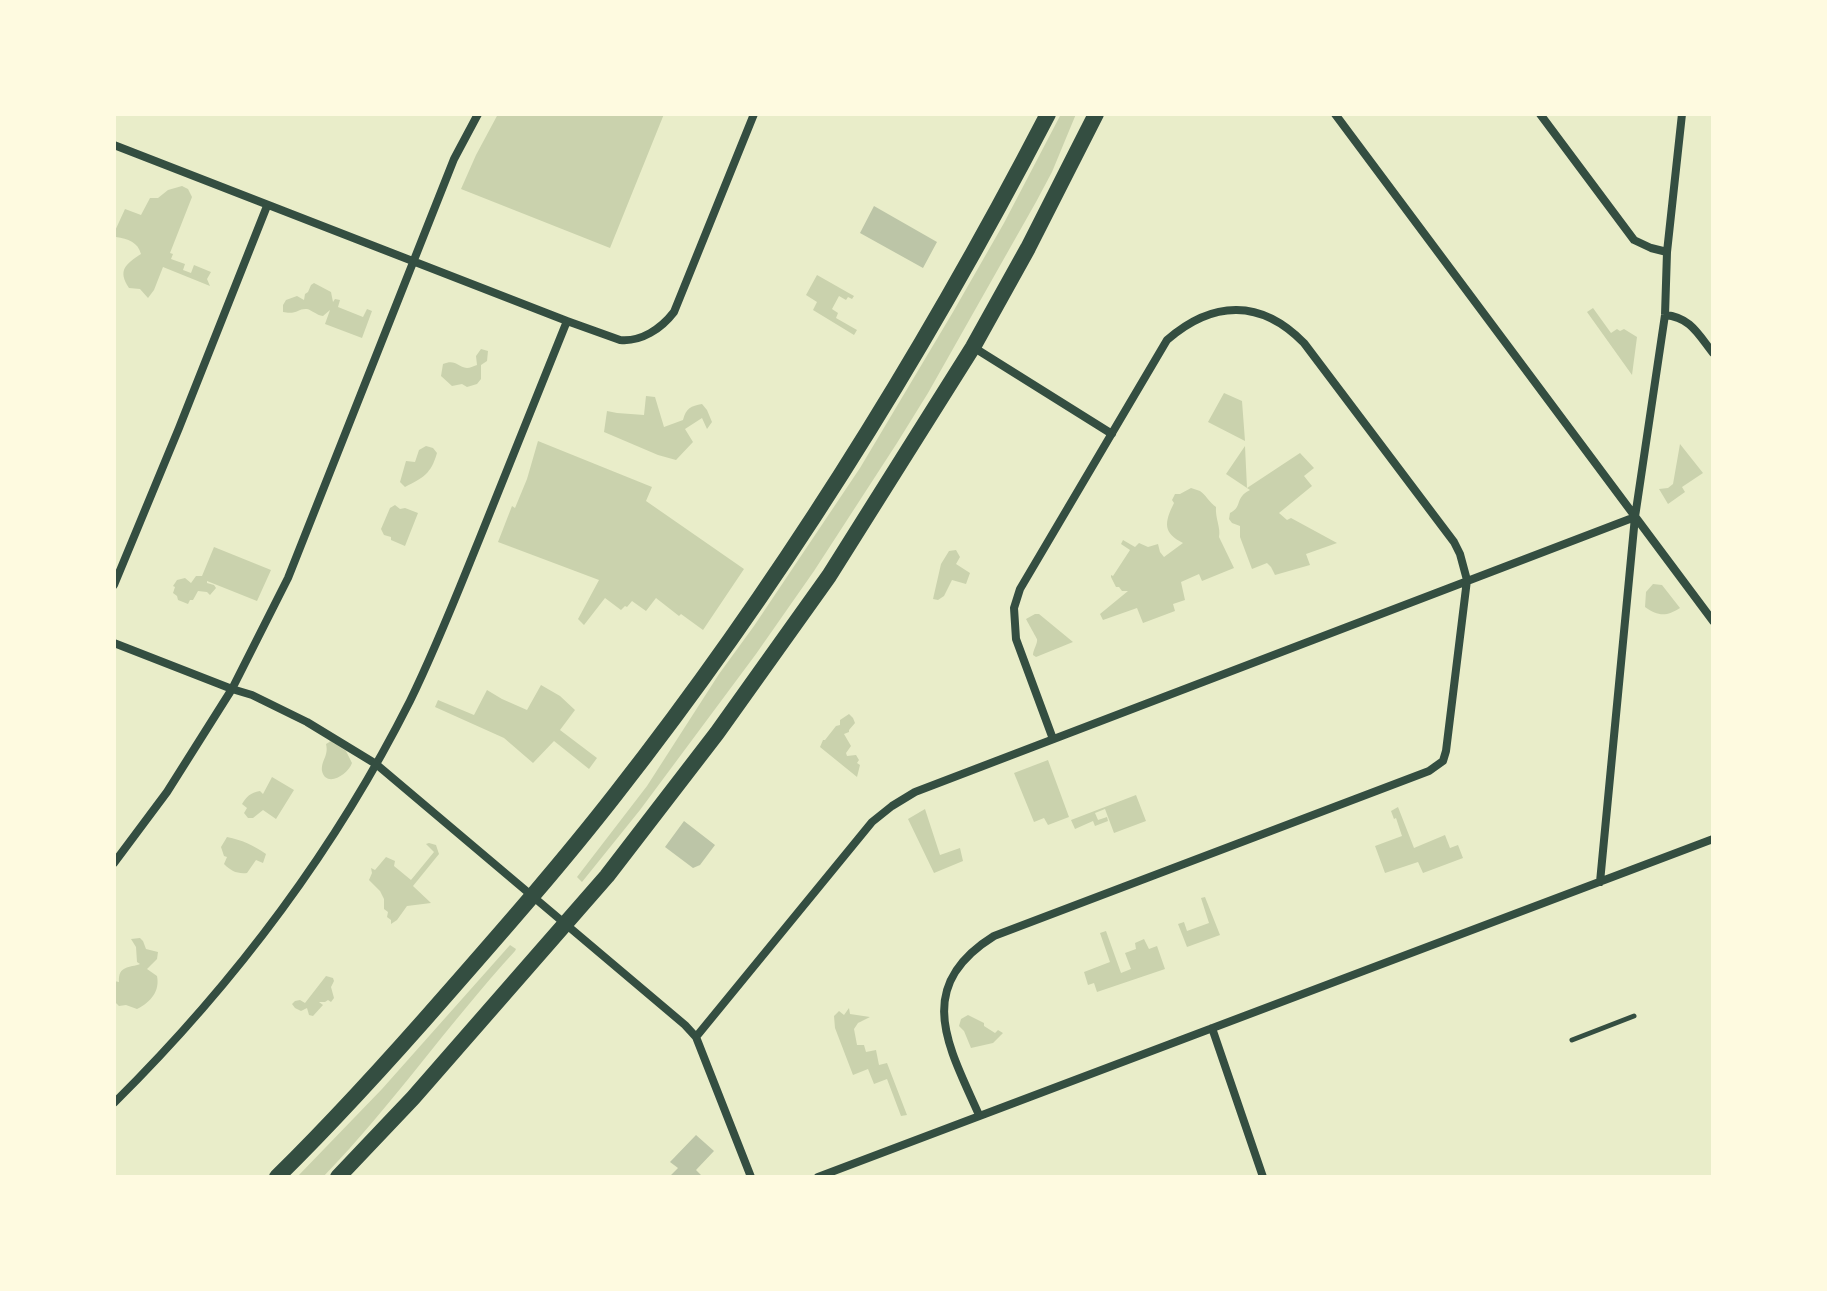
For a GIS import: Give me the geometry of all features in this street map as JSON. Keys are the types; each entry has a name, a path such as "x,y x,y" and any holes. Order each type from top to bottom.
{"main road":[{"path":"277,1177 383,1066 532,897 614,797 693,691 896,387 1048,114"},
{"path":"338,1177 413,1098 607,876 717,733 829,576 973,347 1028,248 1096,114"}],"street":[{"path":"114,863 167,792 232,689 293,567 454,159 478,114"},
{"path":"114,145 567,321 627,340 648,334 674,312 754,114"},
{"path":"1335,114 1713,621"},
{"path":"1540,114 1634,240 1667,252"},
{"path":"1600,882 1635,517 1665,315 1667,252 1682,114"},
{"path":"114,585 267,206"},
{"path":"979,1115 952,1054 943,1016 951,981 961,963 976,948 994,936 1437,767 1443,761 1467,580 1460,554 1304,343 1290,329 1270,317 1239,309 1215,312 1199,318 1167,340 1020,589 1014,608 1016,639 1053,739"},
{"path":"1665,315 1686,321 1713,353"},
{"path":"114,1103 205,1006 264,933 330,839 376,764 427,666 567,321"},
{"path":"973,347 1112,434"},
{"path":"696,1037 872,822 915,792 1635,517"},
{"path":"114,643 252,695 307,722 376,764 696,1037 751,1177"},
{"path":"818,1177 1713,839"},
{"path":"1212,1028 1263,1177"}],"lane":[{"path":"1572,1040 1634,1016"}],"green space":[{"path":"498,114 664,114 610,248 461,189"},
{"path":"1061,114 1076,114 1052,172 897,443 756,654 640,810 582,882 577,877 647,786 719,674 860,468 1004,223"},
{"path":"182,186 188,189 192,197 170,253 173,254 171,259 185,264 183,270 191,273 194,265 211,272 207,279 210,286 163,267 148,298 140,289 129,288 124,276 125,268 141,254 140,250 114,233 125,209 141,215 150,198 158,198 168,190"},
{"path":"817,275 854,296 846,300 839,296 832,309 838,313 836,318 857,330 854,335 813,310 817,302 806,295"},
{"path":"314,283 331,292 333,302 340,300 338,307 363,317 367,309 372,311 362,338 325,324 330,310 323,316 307,309 283,312 286,300 297,296 304,300"},
{"path":"1593,308 1611,333 1624,329 1637,337 1632,375 1587,312"},
{"path":"481,349 488,351 487,361 481,365 481,379 477,384 452,386 441,376 443,364 454,363 467,368 477,365 476,356"},
{"path":"1224,393 1242,401 1245,441 1208,422"},
{"path":"646,396 655,397 664,427 683,420 690,408 702,404 712,422 707,429 702,418 685,429 693,442 676,460 604,432 607,411 644,415"},
{"path":"538,441 652,487 646,501 744,569 703,630 656,598 646,611 632,601 621,610 605,598 584,625 578,619 599,580 498,542 527,479"},
{"path":"1680,444 1703,473 1682,487 1685,492 1668,504 1659,489 1673,484"},
{"path":"426,446 437,453 432,466 421,478 405,487 400,482 406,461 415,462 419,450"},
{"path":"1245,446 1247,488 1226,474"},
{"path":"1300,453 1314,468 1304,476 1312,486 1279,513 1287,520 1291,518 1337,543 1306,554 1310,565 1275,575 1267,563 1252,569 1240,537 1240,526 1229,519 1242,496 1250,490 1247,488"},
{"path":"1191,488 1202,492 1216,507 1219,537 1234,568 1202,581 1199,574 1181,582 1185,600 1173,604 1175,611 1143,623 1137,608 1103,620 1100,614 1128,591 1116,587 1111,577 1130,550 1121,544 1123,540 1135,547 1139,543 1148,547 1158,544 1164,557 1183,543 1172,535 1167,522 1175,494"},
{"path":"395,505 418,513 405,546 391,540 381,529 390,508"},
{"path":"214,547 271,570 257,601 207,581 216,588 210,595 198,591 188,604 178,600 173,593 177,580 185,578 191,583 196,576 202,576"},
{"path":"956,550 960,557 956,564 970,573 966,584 952,580 944,596 933,599 941,564 949,551"},
{"path":"1653,584 1662,585 1680,608 1662,614 1645,607 1646,592"},
{"path":"1035,614 1073,642 1036,657 1033,655 1037,639 1026,619"},
{"path":"541,685 575,710 560,730 597,758 589,769 554,741 533,763 504,738 435,707 438,700 474,715 487,690 527,710"},
{"path":"849,714 855,723 844,734 851,746 846,753 847,756 856,755 859,760 857,777 820,747 823,740 840,725 840,720"},
{"path":"331,741 346,751 352,763 342,775 328,779 322,771 326,744"},
{"path":"1048,760 1069,817 1048,825 1044,818 1034,822 1014,773"},
{"path":"272,777 294,790 276,819 263,810 248,818 244,813 247,808 242,804 251,794 260,791 263,794"},
{"path":"1136,795 1146,821 1114,833 1105,809 1095,813 1098,820 1107,817 1108,821 1095,826 1093,821 1075,829 1071,820"},
{"path":"1398,807 1414,848 1445,835 1450,848 1458,845 1463,858 1423,873 1418,862 1385,873 1375,846 1402,836 1391,811"},
{"path":"925,809 940,855 960,848 963,861 934,873 908,819"},
{"path":"227,837 247,843 266,854 263,863 256,860 247,873 229,868 224,864 227,857 221,847"},
{"path":"426,844 436,845 439,854 413,886 431,903 407,906 391,924 380,891 369,880 371,868 375,870 386,857 395,861 394,866 411,880 434,852"},
{"path":"1205,897 1220,935 1187,947 1178,924 1184,922 1187,931 1209,923 1201,898"},
{"path":"1106,931 1121,973 1131,969 1125,953 1136,949 1135,943 1144,939 1149,949 1157,946 1165,969 1097,992 1094,983 1088,985 1084,972 1110,962 1100,933"},
{"path":"140,938 146,949 158,952 157,959 147,969 157,976 156,991 137,1009 119,1006 114,1001 114,981 119,982 123,970 140,964 131,939"},
{"path":"510,945 515,951 348,1150 323,1177 297,1177 382,1089"},
{"path":"326,976 334,981 331,987 334,998 331,1002 319,1002 323,1005 313,1016 309,1015 307,1008 301,1011 295,1008 292,1004 300,1000 305,1003"},
{"path":"849,1008 850,1014 870,1017 854,1029 857,1045 864,1045 866,1052 876,1050 879,1065 887,1063 907,1115 901,1116 887,1079 874,1084 868,1069 853,1075 835,1028 834,1016 839,1011 844,1015"},
{"path":"968,1015 995,1033 998,1030 1003,1033 993,1043 971,1048 959,1026 961,1019"}],"building":[{"path":"874,206 937,242 923,268 860,233"},
{"path":"684,821 715,845 700,865 693,868 665,847"},
{"path":"696,1135 714,1151 696,1170 703,1177 669,1177 678,1168 670,1162"}]}
